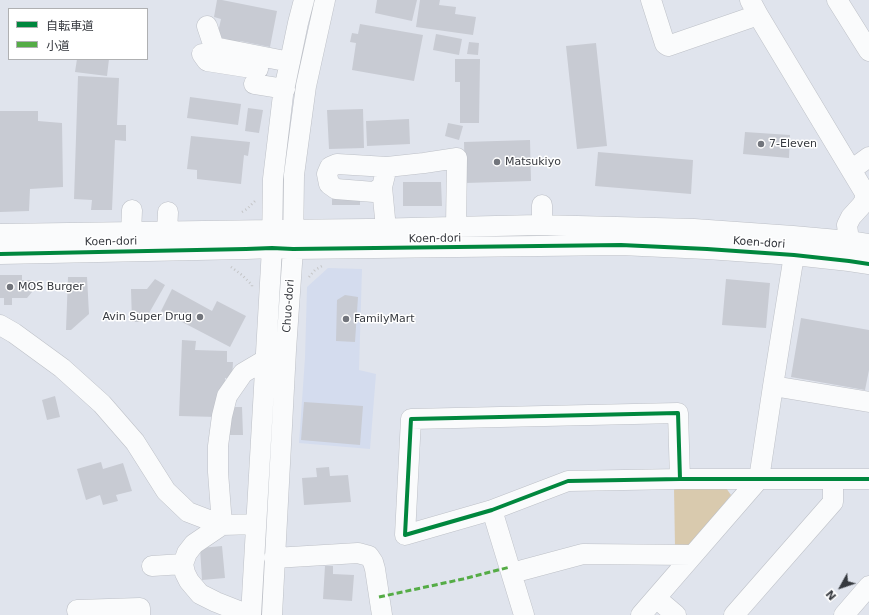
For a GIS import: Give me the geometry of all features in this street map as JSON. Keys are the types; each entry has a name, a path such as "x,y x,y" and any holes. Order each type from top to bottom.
{"street":[{"name":"Chuo-dori","path":"250,615 272,239 273,179 278,131 287,75 304,0"},
{"name":"Chuo-dori","path":"272,615 274,558 293,249 294,175 308,76 325,0"},
{"path":"651,0 665,44 668,46 754,8 865,193 865,200 851,217 847,225 849,261"},
{"path":"838,0 869,52"},
{"path":"207,26 214,47 287,75"},
{"path":"202,54 207,60 287,75"},
{"path":"254,84 287,75"},
{"path":"852,170 869,157"},
{"path":"382,187 374,192 336,189 329,184 327,174 330,167 337,164 387,167 457,158 456,227"},
{"path":"386,229 382,187 387,167"},
{"path":"542,205 542,225"},
{"path":"131,233 132,210"},
{"path":"167,232 168,212"},
{"name":"Koen-dori","path":"0,254 272,239 293,229 386,229 542,225 694,229 794,245 849,261 869,264"},
{"name":"Koen-dori","path":"0,234 167,232 272,239 293,249 621,245 700,248 794,245 849,241 869,244"},
{"path":"641,615 759,479 794,245"},
{"path":"0,324 62,368 102,404 135,442 166,491 188,512 222,525 256,524"},
{"path":"222,525 218,472 218,446 222,416 227,396 243,373 265,360"},
{"path":"772,386 869,402"},
{"path":"680,479 678,413 411,419 405,535 492,510 568,481 680,479 869,479"},
{"path":"734,615 833,502 833,479"},
{"path":"492,510 524,615"},
{"path":"222,525 194,544 187,553 183,564 185,573 189,581 200,594 217,607 250,615"},
{"path":"274,558 358,553 369,556 375,569 382,615"},
{"path":"512,573 583,554 692,555"},
{"path":"152,566 183,564"},
{"path":"844,615 869,586"},
{"path":"656,598 676,615"},
{"path":"76,610 140,608 140,615"}],"path":[{"path":"238,214 246,209 256,199"},
{"path":"306,280 315,270 327,263"},
{"path":"228,266 234,268 252,285 251,293"}],"shaded area":[{"path":"328,268 362,269 359,370 376,374 370,449 299,443 305,358 307,287"},
{"path":"674,488 726,488 731,495 690,547 675,547"}],"building":[{"path":"217,0 277,11 270,47 240,41 238,46 226,43 227,39 217,37 221,19 214,17"},
{"path":"377,0 417,0 412,21 375,13"},
{"path":"420,0 440,0 439,5 456,7 455,14 476,17 473,35 416,27"},
{"path":"360,24 423,35 414,81 352,70 356,43 350,42 352,33 358,34"},
{"path":"436,34 462,39 459,55 433,50"},
{"path":"469,42 479,43 478,55 467,54"},
{"path":"596,43 607,146 577,149 566,46"},
{"path":"455,59 480,59 479,123 460,123 460,82 455,82"},
{"path":"77,60 109,60 107,76 75,72"},
{"path":"78,76 119,78 117,125 126,125 126,141 115,140 112,210 91,210 92,200 74,199"},
{"path":"190,97 241,104 238,125 187,118"},
{"path":"248,108 263,110 259,133 245,131"},
{"path":"363,109 364,148 329,149 327,110"},
{"path":"0,111 38,111 38,121 62,123 63,187 30,189 29,211 0,212"},
{"path":"409,119 410,144 367,146 366,121"},
{"path":"448,123 463,126 459,140 445,136"},
{"path":"745,132 790,135 789,158 743,154"},
{"path":"191,136 250,142 248,156 244,155 241,184 197,179 197,170 187,169"},
{"path":"530,140 531,181 465,183 464,142"},
{"path":"598,152 693,160 691,194 595,186"},
{"path":"403,182 441,182 442,206 403,206"},
{"path":"332,196 360,196 360,205 332,205"},
{"path":"0,275 22,275 22,280 32,280 32,292 27,298 12,298 12,305 4,305 4,298 0,298"},
{"path":"68,277 87,277 89,314 71,330 66,330"},
{"path":"155,279 165,285 144,322 132,322 131,289 147,289"},
{"path":"726,279 770,283 766,328 722,325"},
{"path":"172,289 212,311 217,301 246,316 230,347 161,311"},
{"path":"345,295 358,297 355,342 336,341 337,300"},
{"path":"801,318 869,330 869,370 865,390 791,377"},
{"path":"182,340 196,341 195,350 227,351 227,362 233,362 232,379 225,378 225,390 218,390 217,417 179,416"},
{"path":"55,396 60,417 47,420 42,400"},
{"path":"304,402 363,406 360,445 301,440"},
{"path":"227,407 242,407 243,435 227,435"},
{"path":"101,462 103,469 123,463 132,491 116,495 118,501 103,505 100,495 86,500 77,469"},
{"path":"329,467 330,476 348,475 351,502 304,505 302,478 317,477 316,468"},
{"path":"222,546 225,578 202,580 200,548"},
{"path":"325,566 333,566 333,574 354,575 352,601 323,599"}],"marked path":[{"path":"379,597 463,579 510,567"}],"cycle path":[{"path":"0,254 272,248 621,245 794,255 869,264"},
{"path":"680,479 678,413 411,419 405,535 492,510 568,481 680,479 869,479"}],"place":[{"name":"7-Eleven","path":"761,144"},
{"name":"Matsukiyo","path":"497,162"},
{"name":"MOS Burger","path":"10,287"},
{"name":"Avin Super Drug","path":"200,317"},
{"name":"FamilyMart","path":"346,319"}]}
